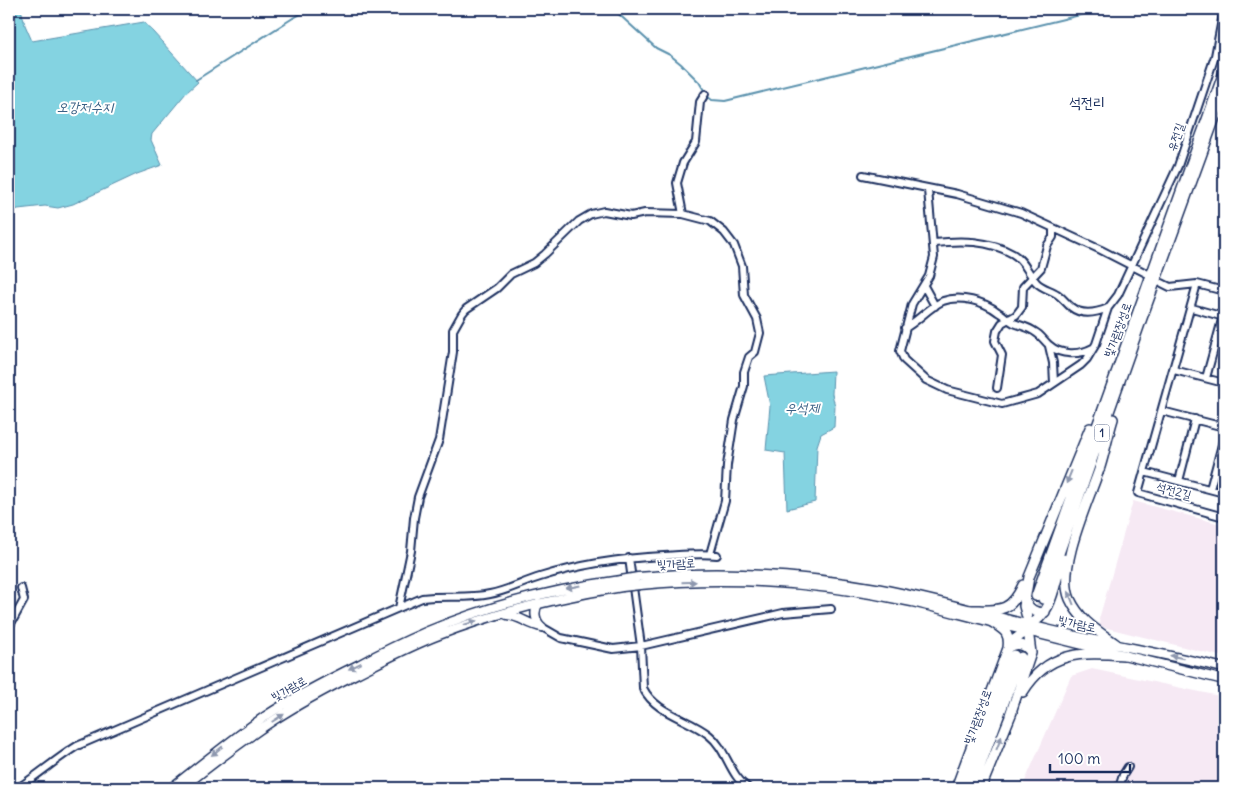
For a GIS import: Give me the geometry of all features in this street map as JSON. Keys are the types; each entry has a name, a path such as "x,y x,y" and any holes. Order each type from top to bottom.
{"highway":[{"name":"빛가람장성로","path":"1224,72 1134,319 1039,598 1224,93"},
{"path":"1116,644 1082,618 1069,597 1066,574 1076,533 1100,465 1118,402 1178,234 1181,213"},
{"path":"981,788 1010,715 1031,653 1028,627 1024,613 1024,600 1030,577 1080,449 1101,401 1126,333 1134,319"},
{"path":"956,788 1014,653 1014,640 1045,612 1051,600 1062,561 1076,533"},
{"path":"970,610 1000,610 1018,597 1025,581 1030,577"},
{"path":"1024,600 1033,611 1045,612"},
{"path":"992,622 1005,631 1014,653"},
{"path":"1014,653 1012,645 1020,645 1027,648 1031,653"},
{"path":"1010,715 1033,676 1049,664 1070,656 1090,652 1124,654"},
{"name":"빛가람장성로","path":"965,788 1014,653"},
{"name":"빛가람장성로","path":"972,788 1014,653"}],"main road":[{"name":"빛가람로","path":"182,788 275,719 318,694 429,639 469,623 539,603 622,584 694,573 759,574 797,577 877,588 970,610 1124,654 1224,680"},
{"name":"빛가람로","path":"639,581 787,583 828,588 889,598 992,622 1116,644 1224,668"},
{"name":"빛가람로","path":"171,788 265,716 329,679 428,631 489,609 546,592 622,584"},
{"path":"539,603 536,607 536,614 538,624 542,628"},
{"path":"502,614 515,616 542,628"}],"street":[{"name":"유전길","path":"928,190 934,243 933,263 924,286 912,304 900,351 904,360 926,380 947,390 1002,404 1038,394 1081,365 1096,344 1108,308 1118,295 1178,166 1216,52 1224,9"},
{"path":"683,214 677,184 683,163 696,142 700,102 705,94"},
{"path":"863,175 989,202 1021,213 1146,273"},
{"path":"18,788 56,759 77,746 399,608 422,598 448,596 463,598 492,594 539,577 585,564 629,558 713,554 726,501 727,465 734,420 744,386 744,372 748,357 755,352 760,333 757,319 744,295 742,266 734,245 724,232 710,221 683,214 645,213 631,216 604,211 591,214 579,221 539,258 510,274 497,288 466,309 454,330 439,440 415,511 411,551 399,608"},
{"path":"997,388 1002,355 996,345 996,338 1000,326 1019,311 1022,304 1023,287 1043,264 1048,246 1053,237 1053,228"},
{"path":"934,243 964,241 991,246 1018,258 1039,285 1059,295 1077,311 1091,313 1108,308"},
{"path":"1162,283 1170,287 1197,284 1224,291"},
{"name":"석전2길","path":"1197,284 1192,308 1138,493 1224,517"},
{"path":"924,286 935,306"},
{"path":"905,328 935,306 949,300 966,299 997,310 1007,319 1037,332 1049,346 1061,351 1072,353 1086,352 1093,348"},
{"path":"1192,308 1224,317 1206,378"},
{"path":"1049,346 1053,363 1054,383"},
{"path":"1174,370 1224,384"},
{"path":"1162,411 1224,427"},
{"name":"석전2길","path":"1179,481 1195,419"},
{"name":"석전2길","path":"1210,489 1224,437"},
{"name":"석전2길","path":"1144,472 1224,493"},
{"path":"629,558 641,646 643,688 645,692 655,704 665,711 702,730 712,738 722,750 738,778 748,788"},
{"path":"9,626 24,600 22,588"},
{"path":"542,628 561,638 613,649 641,646 783,613 832,609"},
{"path":"1119,788 1128,767"}],"shaded area":[{"path":"1133,501 1224,525 1224,657 1100,625 1099,619"},
{"path":"1092,669 1224,697 1224,788 1022,788 1071,676"}],"water":[{"name":"오강저수지","path":"21,9 32,41 144,22 198,82 186,93 152,134 151,140 162,165 137,174 73,204 58,208 45,206 18,209 9,213 9,119 13,109 13,84 9,70 9,10"},
{"name":"우석제","path":"833,371 834,427 821,434 817,446 815,502 787,509 785,453 766,450 770,406 764,376"}],"waterway":[{"path":"196,80 293,18 314,9"},
{"path":"613,9 656,48 670,55 681,64 699,82 708,97 712,100 725,101 1105,9"}],"tunnel":[{"path":"1036,619 1043,599"}],"district":[{"name":"석전리","path":"1087,103"}]}
